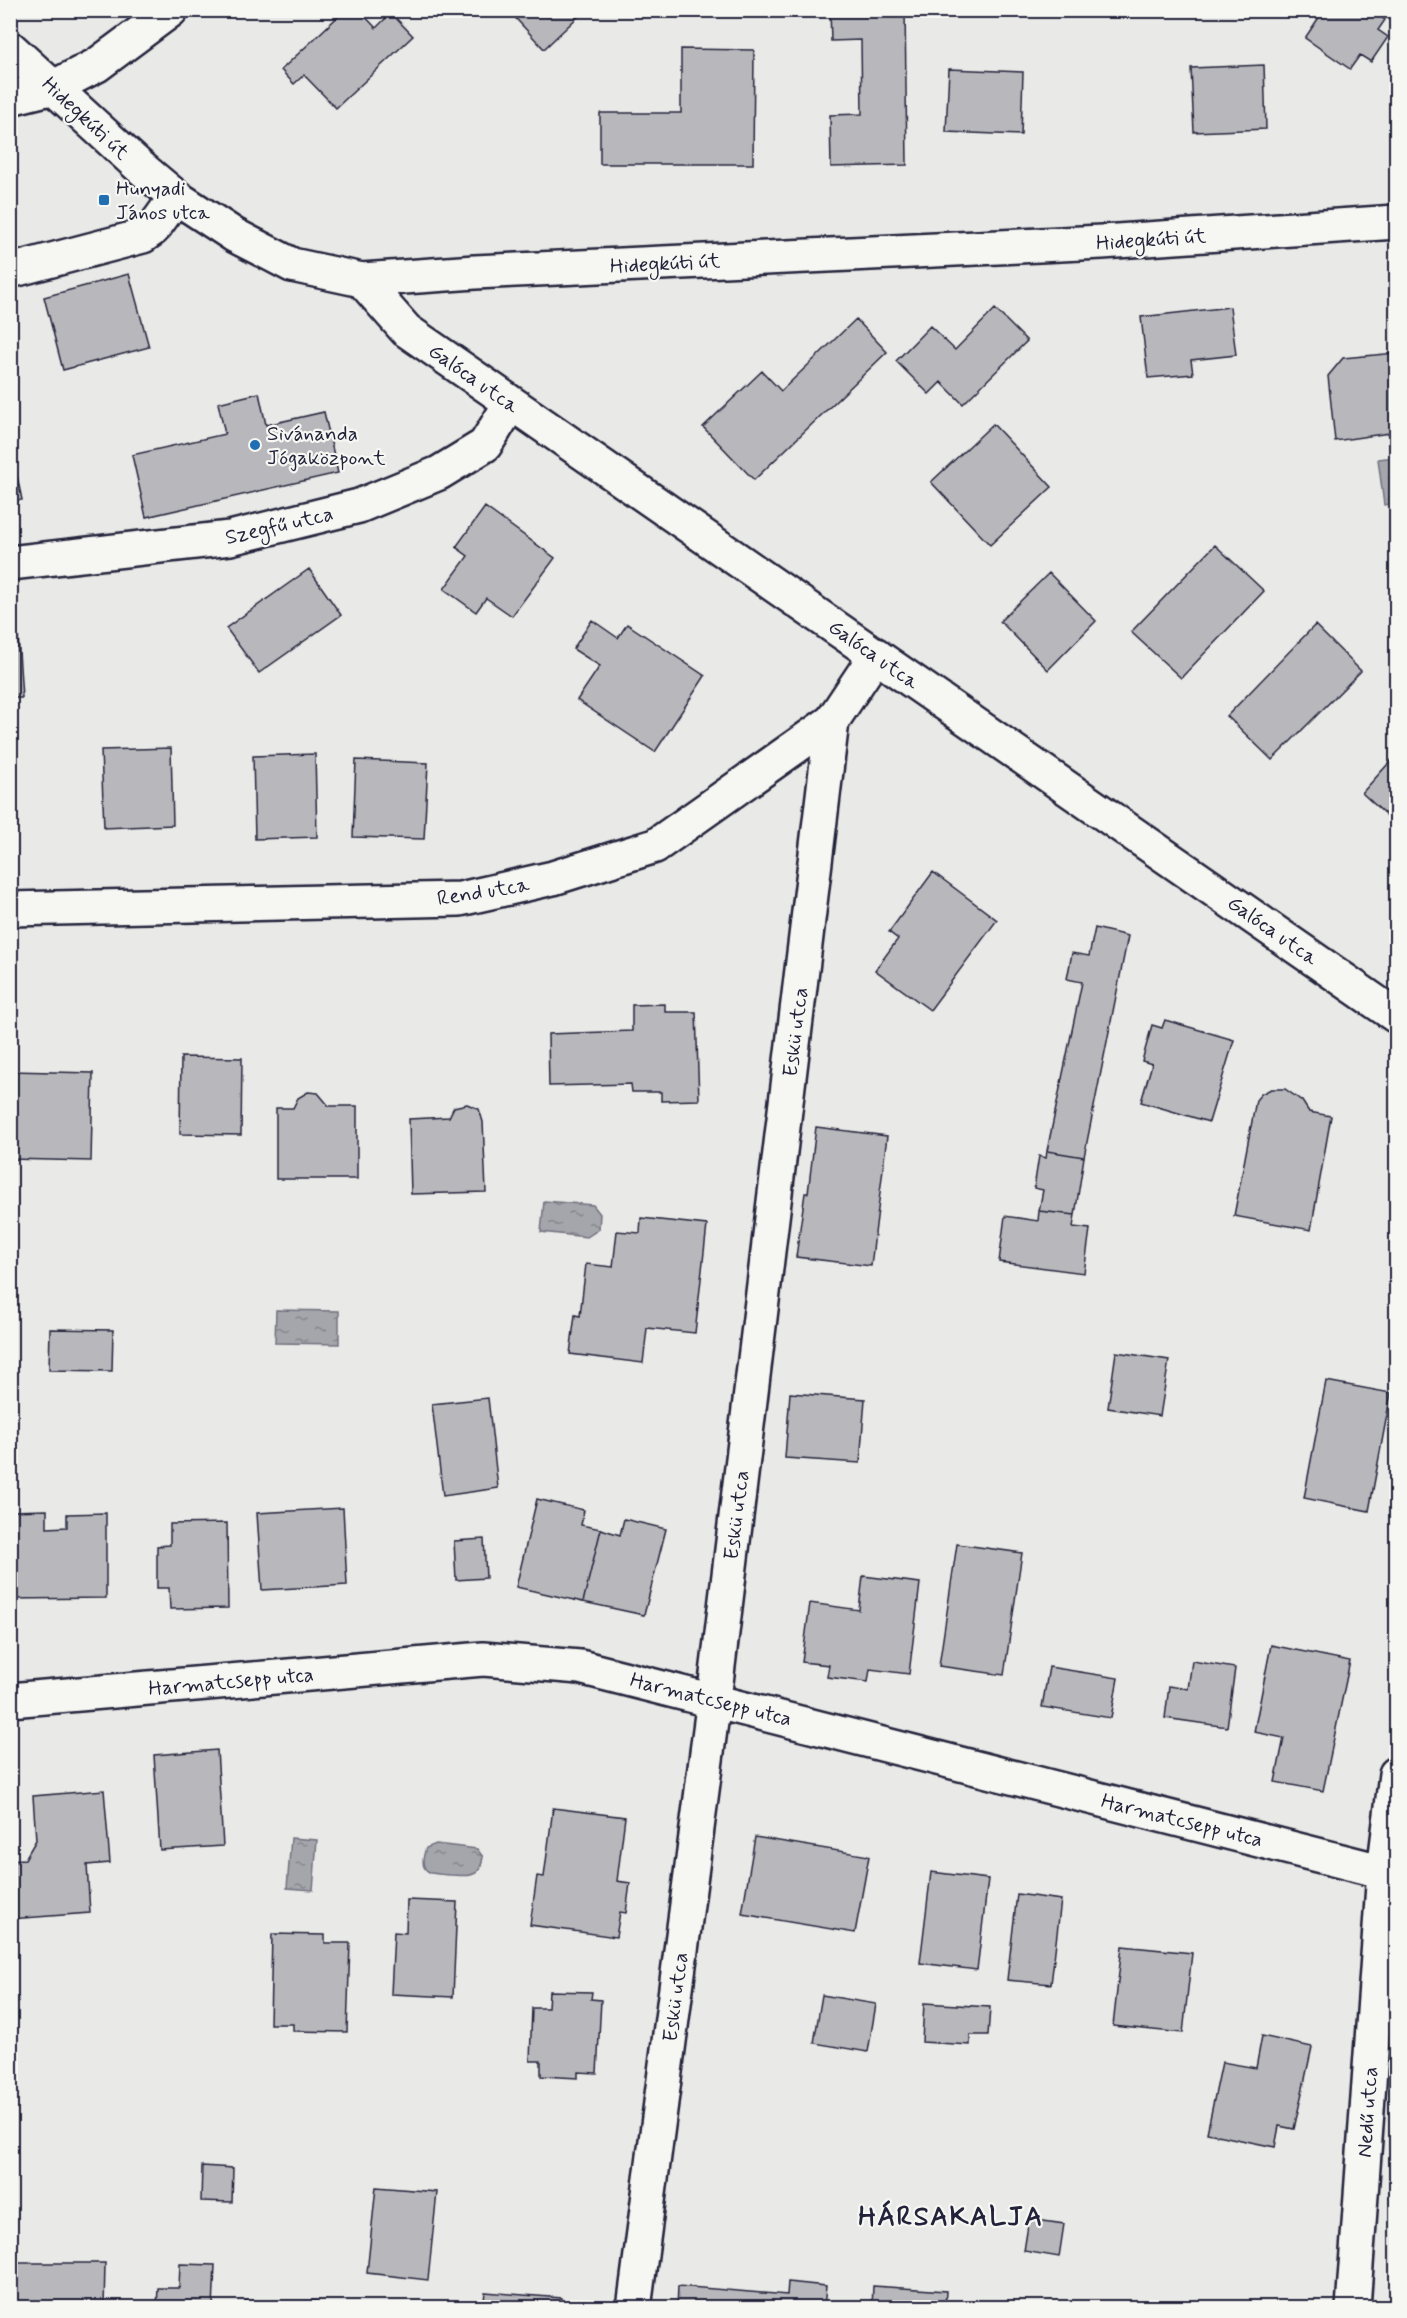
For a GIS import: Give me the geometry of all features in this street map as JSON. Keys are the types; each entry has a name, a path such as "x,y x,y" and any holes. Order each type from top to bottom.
{"street":[{"path":"10,98 54,87 110,56 171,10"},
{"name":"Hidegkúti út","path":"10,48 176,197 234,235 292,265 362,280 475,272 1102,242 1396,222"},
{"path":"10,271 143,236 153,229 176,197"},
{"name":"Galóca utca","path":"362,280 406,330 1396,1016"},
{"name":"Szegfű utca","path":"10,563 230,538 358,506 439,473 485,445 511,403"},
{"name":"Rend utca","path":"10,909 460,899 553,878 655,846 832,721 876,655"},
{"name":"Eskü utca","path":"634,2307 714,1699 832,721"},
{"name":"Harmatcsepp utca","path":"10,1700 483,1659 580,1667 714,1699 1390,1873"},
{"name":"Nedű utca","path":"1353,2307 1390,1873 1396,1774"}],"water":[{"path":"1396,457 1396,503 1384,505 1378,459"},
{"path":"544,1201 593,1205 600,1214 599,1229 587,1237 541,1232"},
{"path":"276,1310 339,1311 339,1344 275,1343"},
{"path":"291,1838 317,1840 313,1890 287,1888"},
{"path":"436,1844 477,1849 483,1857 480,1868 472,1875 465,1876 431,1873 424,1867 424,1856 426,1848"}],"building":[{"path":"345,10 359,10 376,28 391,13 413,36 336,108 304,75 294,84 281,70"},
{"path":"508,10 585,10 544,49"},
{"path":"830,10 905,10 907,165 831,167 830,115 862,114 861,40 831,41"},
{"path":"1324,10 1371,10 1385,20 1378,30 1388,37 1371,62 1360,55 1350,69 1305,38"},
{"path":"681,49 754,50 753,164 600,164 600,113 681,113"},
{"path":"1264,65 1266,129 1194,132 1191,68"},
{"path":"949,69 1023,72 1021,135 946,132"},
{"path":"129,274 149,347 63,370 44,297"},
{"path":"1230,307 1236,355 1191,360 1193,374 1148,378 1141,317"},
{"path":"995,309 1027,341 963,404 941,382 929,394 896,361 930,326 955,350"},
{"path":"856,319 887,352 754,480 703,427 762,371 781,391"},
{"path":"1396,353 1396,432 1335,441 1328,376 1343,358"},
{"name":"Sivánanda Jógaközpont","path":"259,393 266,425 324,412 338,473 146,517 132,455 225,434 218,403"},
{"path":"993,424 1052,487 990,545 931,482"},
{"path":"10,456 13,456 22,500 10,502"},
{"path":"485,507 555,558 512,616 486,598 476,612 444,589 468,556 456,547"},
{"path":"1215,545 1264,591 1181,678 1131,632"},
{"path":"309,569 341,615 259,673 226,628"},
{"path":"1049,573 1096,621 1048,670 1000,621"},
{"path":"10,604 16,604 22,698 10,698"},
{"path":"592,620 618,638 627,624 705,676 655,752 577,700 600,666 573,649"},
{"path":"1315,625 1361,671 1272,760 1227,716"},
{"path":"171,748 173,825 104,828 101,750"},
{"path":"315,754 317,837 255,839 253,756"},
{"path":"1396,755 1396,824 1362,793"},
{"path":"356,760 428,763 424,839 353,837"},
{"path":"933,872 997,920 930,1010 875,970 898,939 889,932"},
{"path":"1095,928 1128,936 1084,1157 1047,1151 1082,982 1067,979 1072,953 1089,956"},
{"path":"665,1004 665,1012 696,1012 699,1100 661,1101 661,1092 632,1092 631,1084 549,1086 548,1034 632,1031 632,1005"},
{"path":"1165,1020 1234,1040 1209,1122 1141,1102 1152,1064 1142,1061 1152,1025 1162,1028"},
{"path":"181,1057 242,1058 241,1135 180,1134"},
{"path":"11,1071 93,1073 91,1161 10,1159"},
{"path":"1271,1089 1285,1089 1302,1101 1309,1112 1331,1116 1311,1230 1234,1216 1256,1100 1261,1094"},
{"path":"308,1092 318,1093 329,1106 357,1106 357,1179 276,1179 276,1108 293,1108 298,1098"},
{"path":"467,1104 479,1109 483,1122 486,1192 411,1194 409,1119 449,1117 454,1107"},
{"path":"816,1127 887,1136 871,1266 796,1257 805,1193 808,1193"},
{"path":"1047,1151 1084,1157 1075,1215 1039,1211 1043,1190 1034,1188 1039,1156 1046,1158"},
{"path":"1039,1211 1075,1215 1073,1227 1090,1229 1084,1273 999,1262 1005,1216 1038,1221"},
{"path":"641,1218 707,1225 695,1333 647,1328 643,1363 570,1354 575,1315 580,1316 586,1264 613,1267 617,1231 640,1233"},
{"path":"50,1329 113,1330 112,1371 49,1370"},
{"path":"1116,1352 1169,1360 1160,1416 1108,1408"},
{"path":"1326,1381 1391,1393 1369,1511 1304,1498"},
{"path":"790,1393 865,1399 860,1463 785,1458"},
{"path":"488,1398 498,1488 443,1496 432,1404"},
{"path":"537,1499 584,1510 581,1525 601,1529 583,1602 516,1587"},
{"path":"343,1508 347,1585 262,1590 257,1513"},
{"path":"47,1510 47,1528 67,1527 67,1514 106,1513 106,1598 10,1599 10,1511"},
{"path":"624,1519 666,1529 644,1615 583,1602 601,1529 620,1535"},
{"path":"227,1523 228,1608 170,1609 169,1588 157,1588 157,1546 170,1545 170,1524"},
{"path":"484,1539 486,1578 456,1580 454,1541"},
{"path":"957,1544 1022,1553 1004,1675 939,1666"},
{"path":"863,1576 920,1583 909,1674 870,1669 868,1682 827,1677 829,1665 802,1662 810,1603 859,1610"},
{"path":"1271,1645 1350,1661 1323,1791 1275,1782 1284,1738 1254,1732"},
{"path":"1192,1661 1235,1668 1227,1727 1165,1718 1169,1686 1188,1689"},
{"path":"1049,1667 1118,1678 1111,1718 1042,1707"},
{"path":"217,1750 223,1846 160,1850 154,1755"},
{"path":"104,1790 110,1863 87,1865 90,1913 10,1919 10,1860 25,1859 36,1840 33,1796"},
{"path":"553,1808 625,1817 617,1881 630,1883 626,1913 620,1912 616,1937 530,1925 537,1876 544,1877"},
{"path":"755,1837 869,1856 855,1933 742,1914"},
{"path":"931,1872 988,1879 977,1970 920,1963"},
{"path":"1017,1894 1061,1900 1051,1984 1007,1980"},
{"path":"407,1900 457,1902 453,1997 391,1994 394,1932 406,1933"},
{"path":"272,1934 325,1935 325,1943 350,1943 347,2032 293,2031 293,2024 270,2024"},
{"path":"1122,1946 1192,1953 1183,2033 1113,2026"},
{"path":"549,1991 592,1992 591,1999 601,2000 597,2073 578,2072 578,2078 541,2076 541,2061 530,2061 532,2008 548,2008"},
{"path":"822,1995 876,2004 868,2052 814,2043"},
{"path":"924,2003 990,2007 988,2035 970,2035 970,2045 922,2042"},
{"path":"1262,2036 1312,2047 1294,2129 1279,2126 1275,2147 1207,2133 1222,2062 1256,2068"},
{"path":"202,2166 233,2168 232,2202 201,2201"},
{"path":"376,2187 437,2192 428,2280 367,2273"},
{"path":"1029,2219 1064,2224 1059,2257 1024,2251"},
{"path":"14,2263 105,2263 104,2308 13,2308"},
{"path":"180,2264 215,2265 213,2308 157,2308 158,2288 179,2288"},
{"path":"788,2282 826,2286 824,2308 677,2308 678,2286 787,2295"},
{"path":"873,2286 946,2291 945,2308 872,2308"},
{"path":"485,2292 562,2298 561,2308 483,2308"},
{"path":"245,2301 316,2301 316,2308 245,2308"}],"place":[{"name":"Hunyadi János utca","path":"104,200"},
{"name":"Sivánanda Jógaközpont","path":"255,445"}],"district":[{"name":"HÁRSAKALJA","path":"951,2216"}]}
